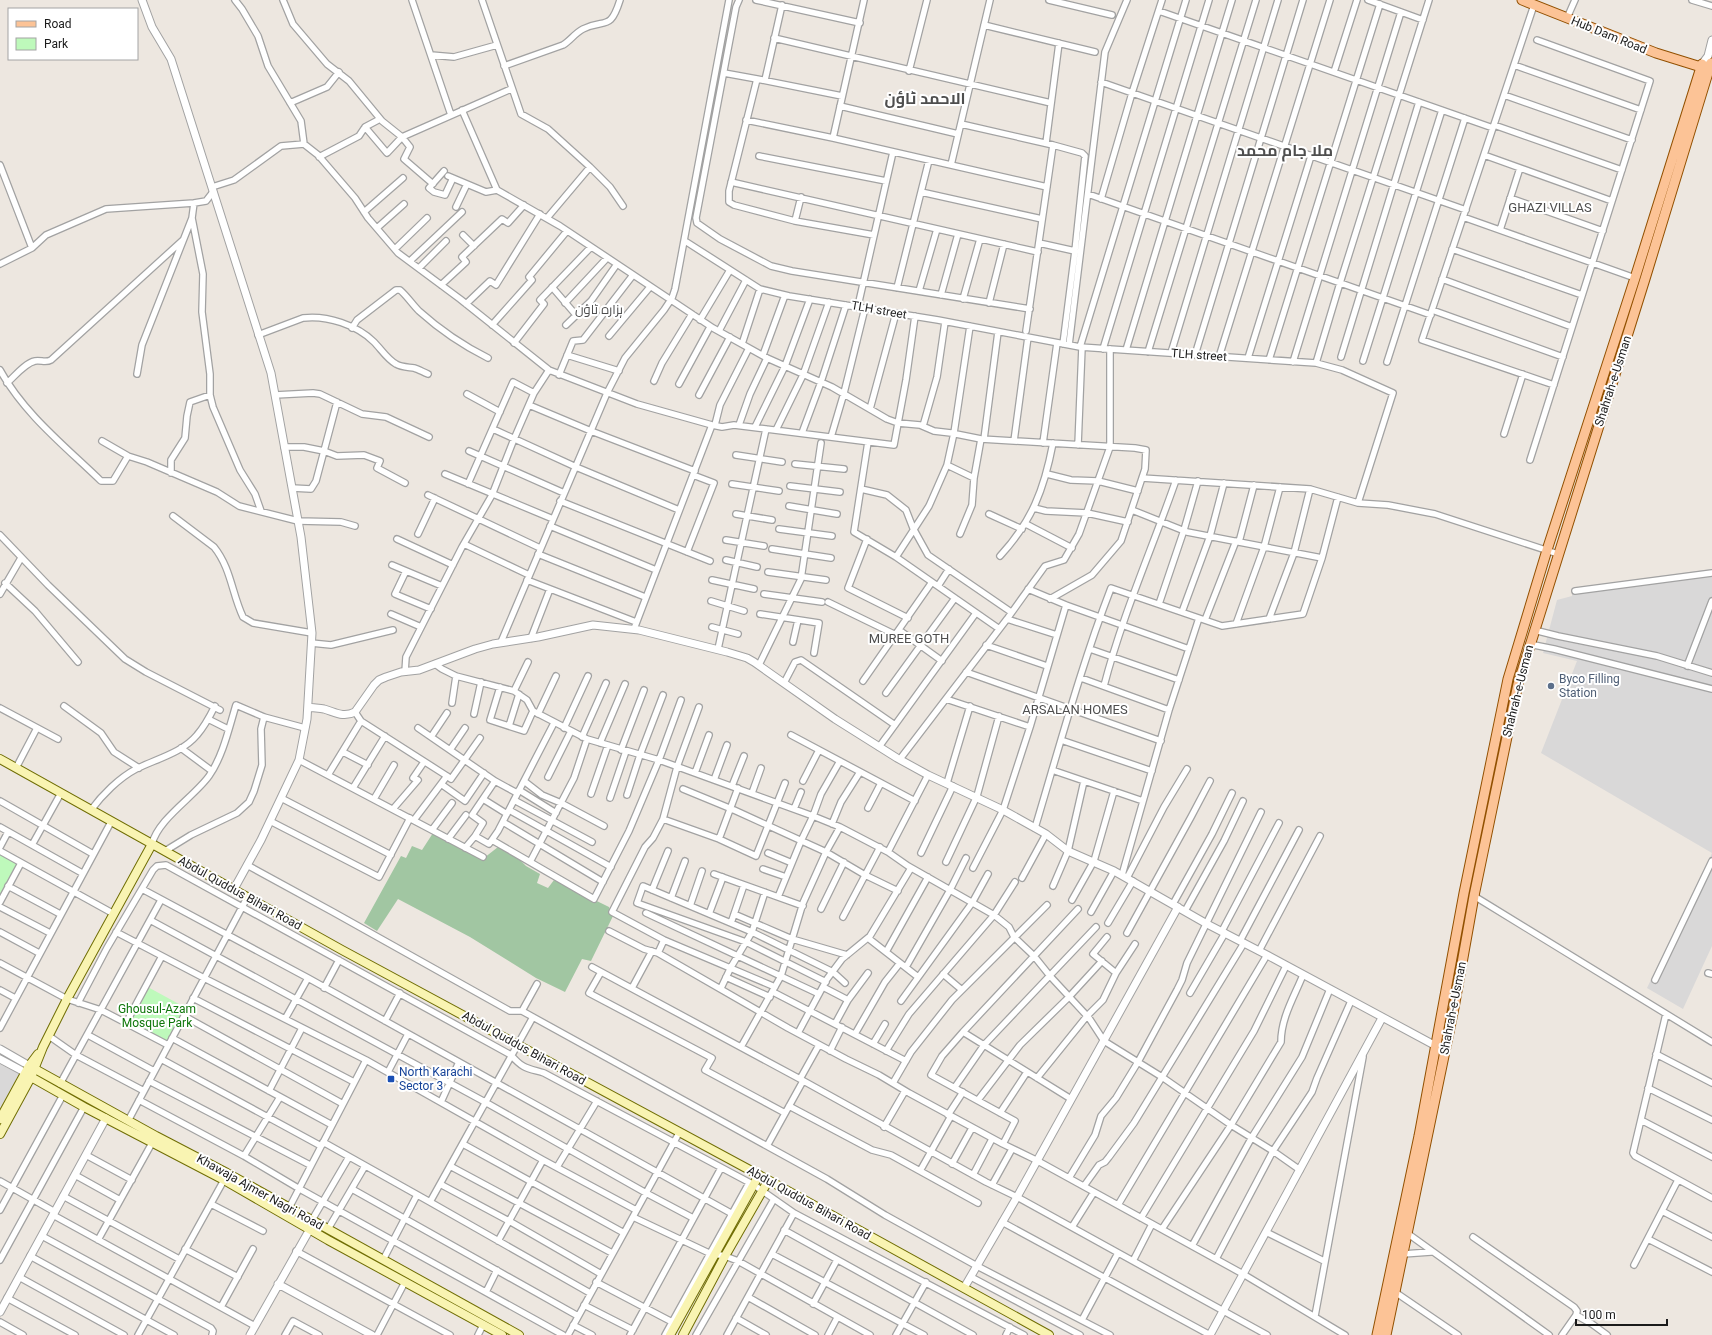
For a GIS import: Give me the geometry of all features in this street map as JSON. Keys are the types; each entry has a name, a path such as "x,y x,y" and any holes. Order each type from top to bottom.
{"main road":[{"name":"Hub Dam Road","path":"1522,0 1656,53 1707,63"},
{"name":"Shahrah-e-Usman","path":"1377,1335 1436,1046 1484,793 1499,720 1518,642 1635,278 1707,63"},
{"name":"Shahrah-e-Usman","path":"1386,1335 1518,684 1529,644 1645,279 1707,63"},
{"path":"1499,720 1509,723"},
{"name":"Abdul Quddus Bihari Road","path":"0,759 111,822 248,896 342,950 759,1175 1049,1335"},
{"path":"1484,793 1495,795"},
{"path":"0,1134 2,1122 44,1047 67,1000 152,844"},
{"path":"1473,850 1483,852"},
{"name":"Khawaja Ajmer Nagri Road","path":"30,1071 60,1084 227,1173 270,1202 289,1208 311,1224 328,1229 361,1253 383,1260 519,1335"},
{"name":"Khawaja Ajmer Nagri Road","path":"30,1071 63,1095 84,1107 311,1224 361,1253 406,1282 502,1335"},
{"path":"670,1335 674,1323 712,1253 752,1184 759,1175"},
{"path":"683,1335 768,1181"}],"street":[{"path":"142,0 152,27 171,59 270,373 298,521 312,633 307,718 299,760 270,821 234,889"},
{"path":"235,0 258,36 268,66 301,121 304,144 320,157 355,198 364,212 395,249 549,370 559,375 637,404 722,427 739,425 894,445 915,316"},
{"path":"283,0 293,24 327,64 349,81 380,119 402,137 410,147 404,159 433,184"},
{"path":"412,0 451,115"},
{"path":"482,0 520,114 548,129 590,166 610,187 623,206"},
{"path":"504,66 563,45 583,29 608,22 615,14 620,0"},
{"path":"501,642 560,500 576,467 607,393 625,358 670,300 675,289 729,0"},
{"path":"739,0 736,7 696,218 697,223 720,239 771,266 792,271 1030,309"},
{"path":"756,0 860,23"},
{"path":"833,138 864,0"},
{"path":"909,71 926,0"},
{"path":"951,165 990,0"},
{"path":"1049,0 1112,15"},
{"path":"1043,443 1063,344 1088,194 1105,52 1126,0"},
{"path":"1102,199 1132,92 1162,0"},
{"path":"1078,445 1081,347 1122,206 1186,0"},
{"path":"1103,349 1209,0"},
{"path":"1126,350 1232,0"},
{"path":"1148,352 1256,0"},
{"path":"1171,353 1278,0"},
{"path":"1195,355 1303,0"},
{"path":"1219,356 1330,0"},
{"path":"1334,72 1357,0"},
{"path":"1368,0 1423,20"},
{"path":"1316,363 1429,0"},
{"path":"1567,18 1576,0"},
{"path":"1692,0 1712,6"},
{"path":"1269,360 1380,4"},
{"path":"765,80 782,5"},
{"path":"1534,5 1422,340 1554,385"},
{"path":"1159,11 1465,118 1494,126 1622,170"},
{"path":"1293,362 1401,12"},
{"path":"984,25 1095,52"},
{"path":"774,38 1051,104"},
{"path":"1530,460 1650,81 1537,40"},
{"path":"1707,63 1712,40"},
{"path":"1046,143 1059,43"},
{"path":"431,55 454,56 497,45"},
{"path":"1514,65 1641,110"},
{"path":"290,103 327,87 339,72"},
{"path":"724,73 842,96"},
{"path":"757,79 731,182 728,197 729,202 734,205 795,220 874,235"},
{"path":"1101,82 1466,210"},
{"path":"365,127 387,153 402,137 511,89"},
{"path":"1504,95 1632,140"},
{"path":"1341,357 1419,102"},
{"path":"840,106 958,134"},
{"path":"462,110 497,190 547,218 719,332 765,357 844,393 886,419 898,423 923,426 934,431 954,433 983,439 1135,448 1146,450 1146,469 1122,542 1092,575 1050,599"},
{"path":"1363,361 1442,110"},
{"path":"1387,362 1465,118"},
{"path":"320,157 359,136 365,127 380,119"},
{"path":"746,120 833,138 1047,187"},
{"path":"961,124 1082,152 1085,156 1063,344"},
{"path":"0,264 32,248 46,235 106,209 206,201 212,190 234,180 281,146 304,144"},
{"path":"1026,331 1053,145"},
{"path":"858,306 893,152"},
{"path":"1484,155 1612,201"},
{"path":"759,156 886,181"},
{"path":"1248,358 1311,156"},
{"path":"897,288 929,160"},
{"path":"0,165 32,248"},
{"path":"547,218 590,166"},
{"path":"1500,230 1520,168"},
{"path":"444,171 429,188 434,192 445,195 451,177 486,192 497,190"},
{"path":"364,212 403,178"},
{"path":"731,182 1038,252"},
{"path":"456,207 467,184"},
{"path":"921,192 1042,219"},
{"path":"1088,194 1278,260 1404,306 1431,312 1563,357"},
{"path":"795,220 801,198"},
{"path":"1510,198 1603,231"},
{"path":"137,374 142,345 192,218 194,203"},
{"path":"377,228 404,204"},
{"path":"441,285 466,262 462,258 502,219 508,223 524,205"},
{"path":"410,261 462,212"},
{"path":"466,304 490,281 496,285 540,214"},
{"path":"1463,217 1635,278"},
{"path":"192,218 203,274 202,312 210,374 210,395 213,407 240,470 255,494 261,511"},
{"path":"395,249 427,218"},
{"path":"919,292 937,229"},
{"path":"492,325 532,280 529,277 567,231"},
{"path":"941,295 958,234"},
{"path":"464,235 474,246"},
{"path":"964,299 980,239"},
{"path":"7,383 27,365 34,362 51,360 183,240"},
{"path":"419,268 446,241"},
{"name":"TLH street","path":"685,241 760,289 785,295 915,316 1081,347 1316,363 1342,370 1393,393 1358,503"},
{"path":"1039,243 1075,251"},
{"path":"989,303 1004,244"},
{"path":"514,343 544,304 540,300 590,247"},
{"path":"1452,249 1582,296"},
{"path":"566,303 607,258"},
{"path":"566,325 591,301 617,264"},
{"path":"700,320 730,270"},
{"path":"559,375 573,341 583,340 633,275"},
{"path":"1442,279 1572,327"},
{"path":"719,332 746,280"},
{"path":"552,287 576,315"},
{"path":"609,336 650,287"},
{"path":"742,344 760,289"},
{"path":"352,328 357,320 396,290 400,290 427,317 472,350 488,358"},
{"path":"739,425 765,357 785,295"},
{"path":"755,427 785,366 810,299"},
{"path":"776,430 803,375 829,302"},
{"path":"802,433 821,382 846,305"},
{"path":"831,437 844,393 865,308"},
{"path":"870,408 896,313"},
{"path":"654,381 662,363 692,314"},
{"path":"258,335 303,318 310,317 330,319 367,336 395,364 415,368 428,374"},
{"path":"923,426 937,377 945,322"},
{"path":"679,384 710,326"},
{"path":"896,557 913,528 929,506 947,464 954,433 970,326"},
{"path":"960,534 971,509 974,478 983,439 998,332"},
{"path":"698,395 730,337"},
{"path":"1014,441 1028,338"},
{"path":"635,625 720,405 749,348"},
{"path":"900,759 998,628 1007,619 1045,566 1064,560 1072,548 1087,513 1110,447 1110,349"},
{"path":"567,355 619,371"},
{"path":"0,370 7,383 33,415 101,481 113,481 128,456"},
{"path":"405,672 406,657 452,565 480,519 492,495 534,393 549,370"},
{"path":"1504,434 1523,374"},
{"path":"468,484 513,382 534,393"},
{"path":"275,395 313,393 367,415 377,414 386,417 429,437"},
{"path":"467,394 500,412"},
{"path":"171,473 171,460 185,438 190,402 210,395"},
{"path":"292,488 308,490 313,486 320,473 324,451 337,402"},
{"path":"529,405 714,482 687,552"},
{"path":"493,429 576,467 679,510"},
{"path":"718,649 766,429"},
{"path":"102,441 128,456 147,462 217,492 240,506 298,521 341,522 356,526"},
{"path":"868,442 854,532 896,557 998,628"},
{"path":"759,665 802,577 821,443"},
{"path":"1000,556 1026,524 1034,508 1047,474 1053,444"},
{"path":"284,447 304,447 324,451 337,456 368,456 380,461 377,468 405,483"},
{"path":"469,451 564,493"},
{"path":"736,455 782,462"},
{"path":"795,464 844,469"},
{"path":"947,464 974,478"},
{"path":"445,474 492,495 553,519"},
{"path":"1047,474 1071,480 1098,481 1138,491"},
{"path":"1142,478 1310,488 1358,503 1388,505 1434,514 1558,554"},
{"path":"1104,686 1122,625 1162,522 1176,480"},
{"path":"1158,604 1184,530 1198,481"},
{"path":"1182,612 1210,536 1224,483"},
{"path":"732,484 779,491"},
{"path":"1205,620 1238,542 1254,485"},
{"path":"790,486 840,492"},
{"path":"1236,624 1264,547 1280,486"},
{"path":"1269,619 1294,553 1310,488"},
{"path":"861,489 887,495 906,510 913,528 928,555 1011,612"},
{"path":"428,495 480,519 539,551 645,597"},
{"path":"1034,828 1100,618 1112,588 1222,626 1303,614 1322,558 1338,497"},
{"path":"418,534 435,498"},
{"path":"560,500 710,561"},
{"path":"789,506 837,514"},
{"path":"1034,508 1046,511 1087,513 1128,522"},
{"path":"1132,510 1184,530 1322,558"},
{"path":"736,514 772,520"},
{"path":"990,514 1022,529"},
{"path":"173,516 214,547 219,553 230,576 243,617 249,622 312,633"},
{"path":"1026,524 1072,548"},
{"path":"550,526 656,570"},
{"path":"779,529 832,536"},
{"path":"0,535 21,558 125,658 166,683 217,708 196,736 180,748 139,768 102,794 91,810"},
{"path":"397,539 452,565"},
{"path":"867,539 848,588 908,618"},
{"path":"726,540 764,546"},
{"path":"464,544 550,589 635,625 747,658 835,719 879,747 928,775 977,796 1046,834 1068,851 1114,871 1206,924 1267,955 1382,1018 1436,1046 1445,1047"},
{"path":"772,550 831,558"},
{"path":"0,594 5,583 21,558"},
{"path":"726,560 757,568"},
{"path":"392,565 442,586"},
{"path":"938,586 949,569"},
{"path":"406,571 395,594 431,609"},
{"path":"768,572 826,580"},
{"path":"1575,591 1712,573"},
{"path":"712,580 754,589"},
{"path":"863,681 932,582"},
{"path":"5,583 35,611 78,662"},
{"path":"531,638 550,589"},
{"path":"1028,589 1066,606 1189,649"},
{"path":"764,594 825,602 896,635"},
{"path":"886,693 955,598"},
{"path":"711,601 744,611"},
{"path":"1687,666 1712,601"},
{"path":"973,868 1003,810 1066,606"},
{"path":"879,747 976,612"},
{"path":"391,614 421,627"},
{"path":"760,614 819,623 814,653"},
{"path":"1127,878 1143,801 1169,710 1198,618"},
{"path":"1007,619 1057,635"},
{"path":"793,642 798,620"},
{"path":"308,707 340,715 355,712 379,680 405,672 419,670 475,649 501,642 531,638 593,625 635,625"},
{"path":"712,627 738,634"},
{"path":"311,643 331,645 392,630"},
{"path":"899,630 942,660"},
{"path":"1534,630 1657,656 1712,673"},
{"path":"1529,644 1712,689"},
{"path":"986,645 1047,666"},
{"path":"1090,649 1179,680"},
{"path":"784,683 795,662 801,660 895,725"},
{"path":"509,726 516,693 528,662"},
{"path":"435,664 456,676 500,687 516,693 527,700 535,712 585,738 659,760 735,787 840,826 880,847 911,868 994,916 1009,927 1014,937 1034,956 1050,976 1087,1016 1104,1041 1162,1077 1231,1125 1252,1137 1300,1170"},
{"path":"966,672 1039,696 1161,741"},
{"path":"452,703 456,676"},
{"path":"500,687 490,720 524,731 556,676"},
{"path":"564,728 588,676"},
{"path":"1081,678 1169,710"},
{"path":"474,714 481,682"},
{"path":"530,862 574,778 585,738 606,683"},
{"path":"600,743 625,684"},
{"path":"610,798 623,750 644,690"},
{"path":"627,795 662,695"},
{"path":"946,699 1030,726"},
{"path":"492,840 594,899 629,831 659,760 681,700"},
{"path":"152,844 154,837 173,813 212,771 216,764 236,705 264,717 304,728"},
{"path":"64,706 101,733 114,752 139,768"},
{"path":"921,853 950,784 970,706"},
{"path":"699,707 677,767 663,819 653,838 645,848 612,912 664,940 731,967 773,992 906,1061"},
{"path":"0,708 58,738"},
{"path":"355,712 361,721 450,779 480,738"},
{"path":"431,737 447,713"},
{"path":"946,862 977,796 999,716"},
{"path":"165,851 191,835 237,813 249,802 262,765 261,737 264,717"},
{"path":"208,719 228,729"},
{"path":"328,775 361,721"},
{"path":"476,836 489,844 492,840 554,722"},
{"path":"16,768 37,728"},
{"path":"418,728 495,781 556,813"},
{"path":"450,750 465,728"},
{"path":"548,777 571,731"},
{"path":"695,773 710,735"},
{"path":"353,788 368,766 384,736"},
{"path":"791,736 915,801"},
{"path":"1061,740 1152,771"},
{"path":"590,794 608,745"},
{"path":"714,780 727,745"},
{"path":"180,748 212,771"},
{"path":"804,781 819,750"},
{"path":"343,752 368,766"},
{"path":"719,839 731,809 735,787 744,756"},
{"path":"299,760 483,857"},
{"path":"778,897 821,794 840,761"},
{"path":"393,809 418,780 414,778 424,762"},
{"path":"374,799 394,765"},
{"path":"752,794 761,768"},
{"path":"1108,923 1127,878 1164,807 1187,769"},
{"path":"1052,770 1143,801"},
{"path":"832,824 842,802 860,772"},
{"path":"441,784 465,801 484,773"},
{"path":"888,852 928,775"},
{"path":"270,821 379,877 412,819 447,776"},
{"path":"524,780 542,794 604,826"},
{"path":"1053,886 1068,851 1084,780"},
{"path":"465,848 476,836 484,823 472,816 495,781"},
{"path":"1127,933 1210,781"},
{"path":"663,819 719,839 756,856 785,783"},
{"path":"868,808 881,783"},
{"path":"683,790 731,809 801,840 898,891"},
{"path":"1072,900 1094,861 1114,791"},
{"path":"794,809 801,792"},
{"path":"32,845 61,793"},
{"path":"964,1288 1017,1197 1036,1160 1104,1041 1176,906 1232,793"},
{"path":"281,798 391,855"},
{"path":"483,799 547,831 611,867"},
{"path":"514,800 592,842"},
{"path":"0,801 93,854"},
{"path":"1185,911 1224,841 1243,801"},
{"path":"432,830 452,803"},
{"path":"1070,1178 1095,1135 1101,1116 1116,1098 1138,1062 1182,980 1187,963 1261,812"},
{"path":"448,839 466,815"},
{"path":"0,1028 2,1019 15,998 111,822"},
{"path":"502,822 603,882"},
{"path":"1190,993 1279,823"},
{"path":"742,1047 773,992 780,976 802,906 826,852 840,826"},
{"path":"0,827 82,873"},
{"path":"1084,1186 1099,1165 1104,1162 1123,1138 1162,1077 1242,942 1299,830"},
{"path":"0,847 8,832"},
{"path":"1022,878 1046,834"},
{"path":"1259,951 1320,836"},
{"path":"843,917 880,847"},
{"path":"0,851 114,914"},
{"path":"652,890 668,851"},
{"path":"768,853 792,863"},
{"path":"906,967 950,890 966,858"},
{"path":"671,898 685,861"},
{"path":"1655,980 1712,861"},
{"path":"821,909 844,862"},
{"path":"0,902 21,863"},
{"path":"78,1003 116,932 142,889 157,866 166,865 511,1055 518,1063 529,1070 544,1073 597,1101 752,1184 794,1213 1024,1335"},
{"path":"247,865 510,1011 522,1011 827,1179 885,1215 977,1266 1110,1335"},
{"path":"798,1033 824,984 847,955 868,938 911,868"},
{"path":"763,869 786,878"},
{"path":"690,906 702,871"},
{"path":"1091,912 1114,871"},
{"path":"714,874 802,906"},
{"path":"902,1001 972,903 988,874"},
{"path":"709,914 723,878"},
{"path":"886,952 928,878"},
{"path":"886,1050 909,1014 942,974 994,916 1014,882"},
{"path":"731,923 744,885"},
{"path":"8,886 60,914"},
{"path":"845,983 833,972 789,949 643,886 637,902 746,942 785,961 848,1000"},
{"path":"142,889 228,934 734,1214"},
{"path":"721,988 731,967 752,932 765,892"},
{"path":"128,1121 248,896"},
{"path":"1474,896 1712,1042"},
{"path":"60,1084 161,900"},
{"path":"893,1083 911,1052 952,1000 1047,905"},
{"path":"0,907 50,933"},
{"path":"1003,1144 1016,1121 931,1075 942,1056 963,1032 1078,909"},
{"path":"646,913 819,994"},
{"path":"734,914 792,939 847,955"},
{"path":"150,920 297,998 693,1218"},
{"path":"955,1088 984,1045 1096,927"},
{"path":"610,930 655,952 721,988 830,1051 879,1075 992,1139 1070,1178 1243,1274 1315,1316 1344,1335"},
{"path":"0,932 39,953"},
{"path":"116,932 366,1060 543,1160 636,1210"},
{"path":"1107,937 1093,954 1116,973"},
{"path":"868,938 918,977"},
{"path":"632,988 664,940"},
{"path":"1037,1078 1087,1016 1103,1000 1116,973 1135,944"},
{"path":"1118,1205 1267,955"},
{"path":"126,1023 162,956"},
{"path":"324,988 339,960"},
{"path":"978,1100 1020,1045 1069,997 1102,961"},
{"path":"0,963 67,1000 101,1010 168,1045"},
{"path":"855,1034 886,982 900,963"},
{"path":"1141,1218 1254,1031 1286,966"},
{"path":"592,967 742,1047 884,1127 1017,1197 1267,1335"},
{"path":"601,972 589,992 712,1058 705,1070 785,1113"},
{"path":"835,1024 848,1000 868,973"},
{"path":"942,974 962,990"},
{"path":"1162,1229 1231,1125 1281,1042 1281,1035 1287,1010 1303,975"},
{"path":"726,977 773,992"},
{"path":"285,1019 308,978"},
{"path":"522,1011 536,984"},
{"path":"1192,1246 1252,1137 1302,1057 1330,989"},
{"path":"0,990 15,998"},
{"path":"385,1021 400,993"},
{"path":"193,998 354,1082"},
{"path":"1216,1259 1273,1151 1312,1092 1351,1001"},
{"path":"1666,1014 1633,1153 1635,1156 1712,1198"},
{"path":"184,1016 343,1104"},
{"path":"430,1202 533,1017"},
{"path":"1002,1222 1210,1335 1382,1018"},
{"path":"873,1044 885,1024"},
{"path":"269,1091 302,1028"},
{"path":"830,1051 842,1028"},
{"path":"963,1032 1071,1099"},
{"path":"388,1072 408,1034"},
{"path":"88,1035 154,1071"},
{"path":"49,1036 76,1055 144,1091"},
{"path":"172,1038 332,1125"},
{"path":"767,1146 789,1106 819,1044"},
{"name":"Khawaja Ajmer Nagri Road","path":"0,1049 30,1071"},
{"path":"1315,1316 1363,1053"},
{"path":"1656,1054 1712,1083"},
{"name":"Khawaja Ajmer Nagri Road","path":"0,1059 30,1071"},
{"path":"161,1059 268,1117 349,1156 590,1293"},
{"path":"289,1208 298,1188 366,1060"},
{"path":"441,1102 459,1062"},
{"path":"1000,1112 1027,1072"},
{"path":"149,1081 310,1165"},
{"path":"1648,1088 1712,1120"},
{"path":"884,1127 905,1091"},
{"path":"920,1171 963,1092"},
{"path":"0,1210 63,1095"},
{"path":"244,1156 280,1097"},
{"path":"139,1100 244,1156 298,1188 563,1335"},
{"path":"557,1167 567,1148 597,1101"},
{"path":"789,1106 872,1150 891,1155 978,1203"},
{"path":"0,1260 84,1107"},
{"path":"0,1312 106,1118"},
{"path":"1641,1120 1712,1157"},
{"path":"952,1164 972,1128"},
{"path":"568,1335 679,1133"},
{"path":"973,1175 992,1139"},
{"path":"98,1240 152,1143"},
{"path":"463,1144 624,1233"},
{"path":"992,1185 1012,1149"},
{"path":"86,1155 132,1180"},
{"path":"250,1335 349,1156"},
{"path":"498,1241 543,1160"},
{"path":"328,1229 365,1166"},
{"path":"450,1166 612,1254"},
{"path":"584,1305 631,1332 645,1309 704,1197 721,1168"},
{"path":"75,1175 120,1200"},
{"path":"138,1335 224,1180"},
{"path":"1634,1265 1678,1180"},
{"path":"0,1181 98,1240 255,1326"},
{"path":"440,1184 509,1220 601,1274"},
{"path":"352,1189 578,1316"},
{"path":"1072,1227 1094,1192"},
{"path":"383,1260 417,1195"},
{"path":"64,1196 179,1259"},
{"path":"696,1335 774,1199"},
{"path":"211,1204 263,1231"},
{"path":"1662,1211 1712,1236"},
{"path":"727,1335 794,1213"},
{"path":"633,1217 712,1253 726,1256 738,1261 837,1318 870,1335"},
{"path":"1133,1261 1152,1224"},
{"path":"784,1230 973,1335"},
{"path":"1266,1232 1324,1261"},
{"path":"1407,1233 1431,1252 1549,1335"},
{"path":"42,1236 211,1328 213,1331 212,1335"},
{"path":"1473,1237 1574,1307 1577,1311 1576,1315 1562,1335"},
{"path":"1648,1239 1712,1272"},
{"path":"185,1248 238,1277"},
{"path":"221,1307 253,1249"},
{"path":"296,1251 450,1335"},
{"path":"1402,1254 1431,1252"},
{"path":"1082,1320 1118,1253"},
{"path":"772,1254 924,1335"},
{"path":"30,1256 174,1335"},
{"path":"813,1304 837,1260"},
{"path":"486,1292 497,1270"},
{"path":"19,1277 124,1335"},
{"path":"971,1277 1080,1335"},
{"path":"377,1335 406,1282"},
{"path":"596,1282 674,1323 665,1335"},
{"path":"896,1335 926,1282"},
{"path":"278,1284 363,1333 372,1335"},
{"path":"1395,1292 1458,1335"},
{"path":"748,1297 814,1335"},
{"path":"7,1298 75,1335"},
{"path":"1576,1315 1607,1335"},
{"path":"736,1318 766,1335"},
{"path":"828,1335 837,1318"},
{"path":"285,1335 293,1321 319,1335"},
{"path":"0,1322 23,1335"},
{"path":"478,1335 483,1325"},
{"path":"573,1325 592,1335"},
{"path":"1006,1335 1010,1327"}],"shaded area":[{"path":"1712,569 1712,853 1541,753 1577,661 1543,653 1557,600 1572,596 1572,588"},
{"path":"1712,853 1712,946 1683,1009 1647,988"},
{"path":"0,1064 19,1074 0,1108"}],"green space":[{"path":"433,833 484,858 498,847 518,858 526,866 540,874 537,883 548,888 554,880 609,907 613,916 591,961 582,959 565,992 536,978 470,937 398,899 377,931 364,923 401,856 406,858 412,846 422,850"},
{"path":"0,851 21,863 0,902"},
{"name":"Ghousul-Azam Mosque Park","path":"146,986 188,1009 168,1045 126,1023"}],"place":[{"name":"Byco Filling Station","path":"1551,686"},
{"name":"North Karachi Sector 3","path":"391,1079"}],"district":[{"name":"الاحمد ٹاؤن","path":"925,98"},
{"name":"ملا جام محمد","path":"1285,150"},
{"name":"GHAZI VILLAS","path":"1550,207"},
{"name":"ہزارہ ٹاؤن","path":"599,309"},
{"name":"MUREE GOTH","path":"909,638"},
{"name":"ARSALAN HOMES","path":"1075,709"}]}
